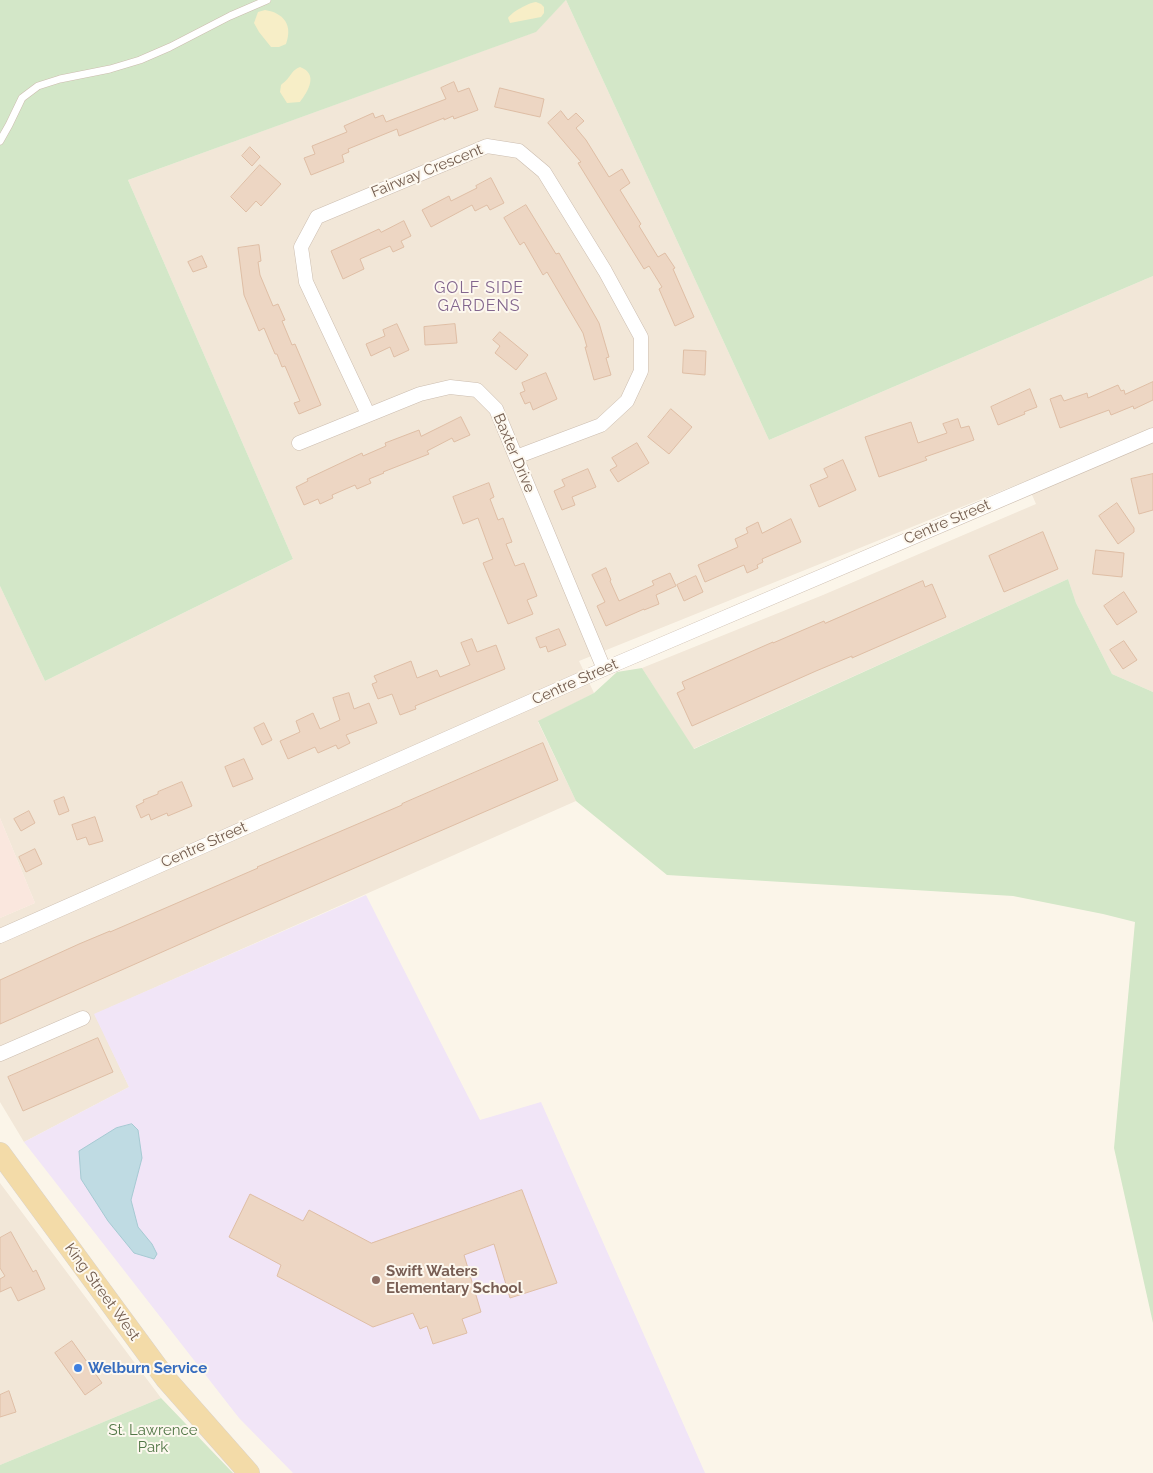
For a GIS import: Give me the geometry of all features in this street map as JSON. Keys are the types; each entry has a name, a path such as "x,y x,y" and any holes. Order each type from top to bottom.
{"main road":[{"name":"King Street West","path":"0,1153 166,1379 249,1473"}],"street":[{"name":"Fairway Crescent","path":"368,414 306,282 301,247 316,217 487,146 519,151 544,172 605,271 641,337 641,371 627,401 602,425 516,457"},
{"name":"Baxter Drive","path":"299,443 420,394 450,387 477,390 496,409 604,669"},
{"name":"Centre Street","path":"0,936 604,669 1153,435"},
{"path":"0,1054 83,1018"}],"lane":[{"path":"0,141 22,98 38,86 140,60 267,0"}],"shaded area":[{"path":"566,0 769,440 1153,276 1153,692 1112,674 1076,603 1068,579 693,749 642,668 823,595 1036,504 1026,481 579,661 594,693 538,722 576,801 95,1014 129,1087 24,1142 0,1102 0,918 35,903 0,818 0,586 45,681 293,559 128,180 535,32"},
{"path":"0,818 35,903 0,918"},
{"name":"Swift Waters Elementary School","path":"366,895 480,1120 541,1102 705,1473 293,1473 239,1418 24,1142 129,1087 94,1014"},
{"path":"0,1183 161,1398 0,1465"}],"green space":[{"path":"0,0 566,0 536,32 128,180 293,559 45,681 0,586"},
{"path":"566,0 1153,0 1153,276 769,440"},
{"path":"1068,579 1076,603 1112,674 1153,692 1153,1323 1114,1148 1135,922 1013,896 667,875 576,801 538,721 594,693 617,672 642,668 694,749"},
{"name":"St. Lawrence Park","path":"161,1398 233,1473 0,1473 0,1465"}],"sand":[{"path":"536,2 544,7 544,13 541,17 510,23 508,18 513,13"},
{"path":"265,10 277,14 285,21 288,31 286,44 279,47 271,47 259,32 254,23 258,12"},
{"path":"300,67 309,74 309,88 300,102 287,103 280,92 281,85 294,70"}],"water":[{"path":"132,1124 138,1130 142,1158 131,1200 138,1227 152,1244 157,1254 154,1259 134,1253 108,1221 81,1179 79,1151 116,1128"}],"building":[{"path":"454,82 458,92 469,88 478,110 454,119 453,116 444,120 444,118 399,136 397,129 348,149 349,152 342,155 344,162 311,175 304,158 315,154 312,146 347,132 344,126 373,113 375,118 383,115 386,122 446,99 441,88"},
{"path":"500,88 544,99 540,117 495,107"},
{"path":"561,111 568,120 576,113 584,121 576,128 586,140 609,177 622,169 630,183 620,190 658,257 665,253 675,268 673,269 694,317 675,326 659,289 662,287 649,266 644,269 578,163 581,162 548,123"},
{"path":"250,147 260,157 252,166 242,156"},
{"path":"260,165 281,184 261,206 256,201 246,212 231,197"},
{"path":"491,178 504,203 490,210 487,205 475,211 472,205 431,227 422,210 449,196 451,201 477,188 476,186"},
{"path":"526,205 556,254 559,253 599,323 609,357 606,358 611,375 594,380 583,333 547,272 543,275 524,242 520,245 504,218"},
{"path":"404,221 411,236 401,241 404,247 393,252 390,246 360,259 364,269 343,279 331,251 379,229 381,232"},
{"path":"259,245 261,261 258,262 260,275 273,306 278,304 285,320 282,321 292,345 295,344 321,405 299,414 294,403 300,401 285,366 282,367 264,328 259,331 244,295 238,248"},
{"path":"202,256 207,267 193,272 188,262"},
{"path":"397,324 409,350 394,357 390,347 371,356 366,344 385,336 383,330"},
{"path":"455,324 457,343 425,345 424,327"},
{"path":"500,332 528,355 516,370 495,353 500,346 493,340"},
{"path":"684,350 706,351 705,375 683,373"},
{"path":"546,373 557,399 533,410 530,402 525,404 520,393 525,391 522,383"},
{"path":"1153,382 1153,400 1134,409 1133,406 1111,415 1109,410 1060,428 1050,399 1061,395 1064,401 1087,393 1088,398 1118,385 1121,391 1124,390 1125,394"},
{"path":"1030,389 1037,407 998,425 991,407"},
{"path":"671,409 692,427 669,454 648,437"},
{"path":"461,417 470,435 454,442 452,438 427,451 429,454 383,472 369,479 371,483 357,489 355,485 332,495 333,498 320,504 318,499 304,505 296,487 308,481 307,479 362,453 363,456 386,446 385,443 419,430 421,436"},
{"path":"958,419 961,428 969,426 974,440 925,457 927,460 879,477 865,437 911,422 918,443 947,433 943,424"},
{"path":"637,443 649,463 618,482 610,470 617,466 612,458"},
{"path":"843,460 856,490 819,507 810,485 828,477 824,469"},
{"path":"588,469 596,487 572,497 575,505 562,510 554,491 565,486 562,480"},
{"path":"1153,474 1153,510 1139,514 1131,479"},
{"path":"489,483 494,497 490,499 498,520 503,518 512,542 506,544 515,566 524,563 537,596 527,600 533,614 508,624 483,563 493,559 478,518 463,524 453,497"},
{"path":"1117,503 1134,528 1134,532 1118,544 1099,516"},
{"path":"791,519 801,542 762,559 763,562 757,565 758,568 747,573 744,565 705,582 698,565 738,547 735,539 748,533 746,528 758,522 762,533"},
{"path":"1043,532 1058,569 1004,592 989,556"},
{"path":"1096,550 1124,553 1122,577 1093,574"},
{"path":"606,568 619,601 654,585 652,581 670,573 676,586 656,595 659,604 606,626 597,606 605,602 592,575"},
{"path":"696,576 703,592 684,601 677,585"},
{"path":"923,581 925,587 932,584 946,617 852,658 852,656 816,671 692,726 677,693 685,689 682,682 773,642 824,621 825,623"},
{"path":"1124,592 1137,612 1117,625 1104,606"},
{"path":"559,629 566,645 548,652 546,646 540,648 536,638"},
{"path":"472,639 477,652 496,645 505,669 415,706 416,709 400,715 392,694 378,699 372,684 377,682 374,676 411,661 417,678 437,670 440,677 470,665 461,643"},
{"path":"1124,641 1137,660 1123,669 1110,650"},
{"path":"349,693 354,709 369,703 377,723 346,735 350,743 338,749 336,745 318,753 315,747 288,759 280,741 300,732 296,721 313,713 320,729 340,720 333,698"},
{"path":"264,723 272,740 262,745 254,728"},
{"path":"543,743 558,780 0,1024 0,980"},
{"path":"244,759 253,779 233,787 225,767"},
{"path":"182,782 192,806 168,816 167,813 151,820 149,814 141,818 136,806 144,802 143,800 158,794 158,792"},
{"path":"64,797 69,811 59,815 54,801"},
{"path":"29,811 35,823 21,831 14,819"},
{"path":"95,817 103,841 89,845 86,837 77,840 72,825"},
{"path":"35,849 42,864 26,872 19,857"},
{"path":"98,1038 113,1072 23,1111 8,1077"},
{"path":"522,1190 557,1283 510,1298 494,1244 464,1255 481,1312 462,1319 467,1333 433,1344 427,1326 420,1329 413,1313 373,1327 277,1276 281,1265 229,1237 250,1194 303,1221 309,1210 371,1243"},
{"path":"11,1232 33,1272 36,1270 45,1289 18,1301 11,1287 0,1292 0,1279 5,1276 0,1268 0,1238"},
{"name":"Welburn Service","path":"72,1341 102,1383 85,1395 55,1353"},
{"path":"9,1391 16,1412 0,1417 0,1395"}],"place":[{"name":"Swift Waters Elementary School","path":"376,1280"},
{"name":"Welburn Service","path":"78,1368"}],"district":[{"name":"GOLF SIDE GARDENS","path":"479,297"}]}
